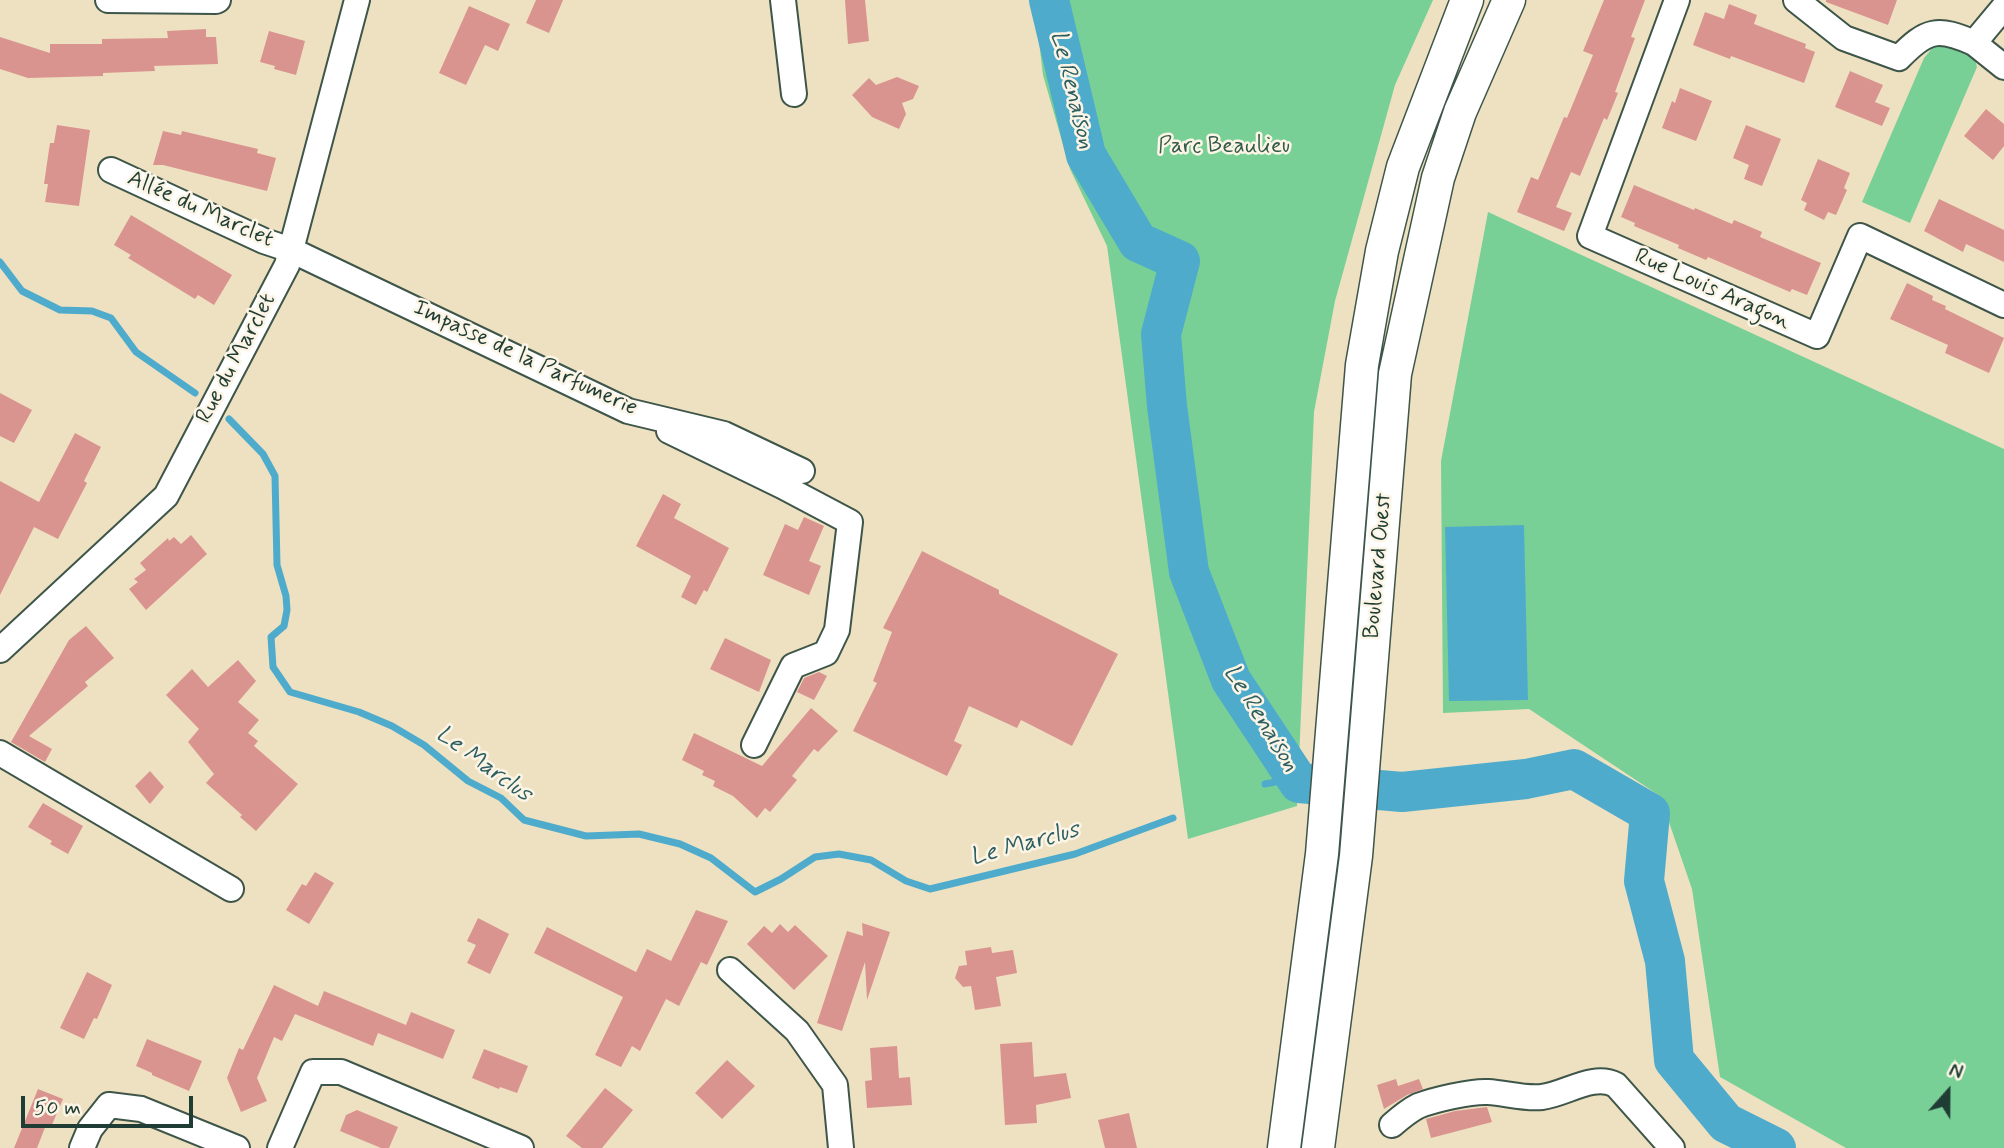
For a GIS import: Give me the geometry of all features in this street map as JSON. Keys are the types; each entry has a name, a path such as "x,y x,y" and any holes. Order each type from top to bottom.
{"main road":[{"name":"Boulevard Ouest","path":"1284,1148 1322,854 1362,365 1382,251 1404,167 1467,0"},
{"name":"Boulevard Ouest","path":"1318,1148 1359,823 1395,374 1438,178 1460,112 1509,0"}],"street":[{"path":"108,0 218,0"},
{"name":"Rue du Marclet","path":"0,650 166,496 287,265 357,0"},
{"path":"783,0 794,94"},
{"name":"Rue Louis Aragon","path":"1677,0 1590,236 1817,337 1860,236 2004,305"},
{"path":"1796,0 1844,38 1899,58 1919,39 1939,32 1953,34 1974,43 2004,67"},
{"path":"1974,43 2004,7"},
{"name":"Allée du Marclet","path":"111,170 264,241 290,250"},
{"name":"Impasse de la Parfumerie","path":"290,250 628,411 724,433 802,471"},
{"path":"628,411 850,522 837,631 826,653 793,666 754,745"},
{"path":"0,753 231,888"},
{"path":"730,970 797,1031 835,1085 841,1148"},
{"path":"279,1148 313,1072 341,1072 521,1148"},
{"path":"1392,1125 1419,1105 1462,1095 1484,1092 1543,1097 1598,1081 1609,1081 1616,1085 1672,1148"},
{"path":"82,1148 90,1129 109,1105 141,1109 237,1148"}],"green space":[{"name":"Parc Beaulieu","path":"1034,0 1433,0 1395,85 1335,301 1314,412 1297,806 1188,839 1107,246 1070,169 1043,75"},
{"path":"1945,43 1974,55 1977,67 1910,223 1862,202 1924,58 1934,46"},
{"path":"1488,212 2004,449 2004,1148 1846,1148 1720,1077 1692,889 1660,796 1529,709 1443,713 1441,461"}],"water":[{"path":"1524,525 1528,700 1449,701 1445,527"}],"building":[{"path":"536,0 563,0 549,33 526,23"},
{"path":"845,0 865,0 869,41 848,44"},
{"path":"1604,0 1645,0 1631,37 1635,38 1615,92 1618,93 1607,120 1604,118 1580,176 1571,172 1556,207 1572,213 1564,231 1517,212 1531,177 1538,180 1593,55 1583,51"},
{"path":"1826,0 1897,0 1888,25"},
{"path":"1729,4 1757,15 1754,24 1806,44 1805,48 1815,52 1804,83 1693,45 1705,12 1724,19"},
{"path":"469,6 510,24 498,51 485,45 466,85 439,73"},
{"path":"206,29 206,37 216,37 218,64 154,66 155,71 103,73 103,76 28,78 0,69 0,37 50,53 50,44 102,44 102,39 168,38 167,31"},
{"path":"269,31 305,41 296,75 260,62"},
{"path":"1850,71 1883,85 1875,102 1890,108 1882,126 1835,107"},
{"path":"897,77 919,86 913,99 902,103 906,114 899,129 872,117 852,95 869,78 876,85"},
{"path":"1680,88 1712,101 1696,141 1662,128"},
{"path":"1986,109 2004,124 2004,146 1993,160 1964,136"},
{"path":"57,125 90,130 79,206 45,202 48,184 44,184 50,143 54,143"},
{"path":"1746,125 1781,139 1762,186 1744,179 1749,165 1733,158"},
{"path":"163,131 181,135 182,131 258,149 257,153 276,158 267,191 163,165 153,165"},
{"path":"1818,159 1850,173 1844,188 1847,190 1836,215 1828,212 1824,220 1804,210 1807,203 1801,200"},
{"path":"1634,185 1732,224 1734,220 1762,232 1760,237 1821,263 1807,295 1792,289 1790,292 1708,257 1706,260 1634,226 1635,223 1621,217"},
{"path":"1939,199 2004,230 2004,262 1966,244 1963,252 1924,231"},
{"path":"131,215 232,275 214,305 198,295 195,299 128,258 131,255 114,245"},
{"path":"1907,283 1933,296 1932,300 1946,306 1945,309 2004,338 1989,373 1945,353 1948,345 1890,319"},
{"path":"0,393 32,410 14,443 0,436"},
{"path":"75,433 101,447 84,481 87,483 58,539 34,527 0,595 0,481 39,502"},
{"path":"663,494 681,504 674,518 729,548 707,592 704,590 696,605 681,597 691,576 636,546"},
{"path":"804,517 824,526 809,561 821,566 809,595 763,575 785,524 798,530"},
{"path":"191,535 207,554 146,610 129,589 138,582 134,579 146,570 140,563 168,538 169,541 174,537 181,544"},
{"path":"922,551 999,590 999,594 1118,654 1072,746 1021,720 1017,728 969,706 954,741 962,745 947,776 853,731 877,683 873,681 892,632 883,628"},
{"path":"86,626 114,658 85,682 88,686 29,736 52,749 45,762 11,742 69,640"},
{"path":"725,638 771,660 759,692 710,669"},
{"path":"238,660 256,681 238,702 259,720 248,733 258,741 254,746 298,784 256,831 206,783 214,774 188,742 199,729 166,695 192,669 208,687"},
{"path":"819,672 827,676 814,700 797,692 804,678"},
{"path":"811,708 838,731 818,752 814,749 792,776 797,780 770,812 765,808 757,818 733,796 713,786 715,781 702,775 704,771 682,760 694,733 762,766"},
{"path":"150,771 164,787 150,804 135,786"},
{"path":"43,803 83,826 68,854 28,827"},
{"path":"315,872 334,883 309,924 286,910 302,884 306,886"},
{"path":"696,910 728,921 707,965 701,962 679,1006 666,999 640,1051 632,1046 621,1067 595,1055 623,997 534,953 547,927 636,972 647,949 671,961"},
{"path":"478,918 509,934 490,974 467,963 476,945 467,941"},
{"path":"862,923 890,932 867,1000 865,962 842,1031 817,1023 847,931 863,936"},
{"path":"780,924 788,932 795,925 828,956 794,990 747,944 764,926 772,933"},
{"path":"991,947 992,953 1013,950 1017,973 996,977 1001,1006 975,1010 971,986 963,987 955,978 959,966 967,965 965,951"},
{"path":"87,972 112,985 97,1019 94,1018 84,1039 60,1028"},
{"path":"274,985 318,1006 324,991 406,1025 411,1012 455,1030 443,1059 378,1033 373,1046 295,1014 282,1041 274,1037 257,1078 267,1101 241,1112 227,1078 239,1048 243,1050"},
{"path":"147,1039 202,1061 189,1091 136,1066"},
{"path":"1032,1042 1034,1077 1066,1073 1071,1098 1036,1105 1037,1123 1005,1125 1000,1044"},
{"path":"897,1046 899,1078 910,1077 912,1105 867,1108 865,1081 872,1080 870,1048"},
{"path":"484,1049 528,1066 517,1093 472,1078"},
{"path":"727,1060 755,1086 722,1119 695,1093"},
{"path":"1396,1079 1398,1086 1419,1079 1423,1089 1384,1109 1377,1085"},
{"path":"605,1088 633,1110 602,1148 582,1148 566,1136"},
{"path":"38,1089 63,1099 51,1127 46,1125 37,1148 14,1148"},
{"path":"1487,1107 1492,1122 1431,1138 1426,1119 1455,1111"},
{"path":"357,1110 398,1127 389,1148 381,1148 340,1131 346,1115"},
{"path":"1129,1113 1137,1148 1105,1148 1098,1120"}],"waterway":[{"name":"Le Renaison","path":"1049,0 1086,155 1138,242 1180,261 1161,334 1167,406 1189,572 1231,680 1299,783 1402,792 1526,779 1574,769 1650,813 1644,881 1665,961 1674,1060 1726,1123 1776,1148"},
{"name":"Le Marclus","path":"0,262 22,291 60,310 92,311 111,318 136,352 195,393"},
{"name":"Le Marclus","path":"229,419 263,454 275,476 277,565 287,610 284,626 271,637 273,667 290,692 359,712 392,726 424,745 468,781 501,798 524,820 586,836 639,834 680,844 711,858 755,892 815,857 839,854 871,860 906,881 930,889 1075,854 1173,818"},
{"name":"Le Marclus","path":"1265,784 1275,782 1281,755"}]}
